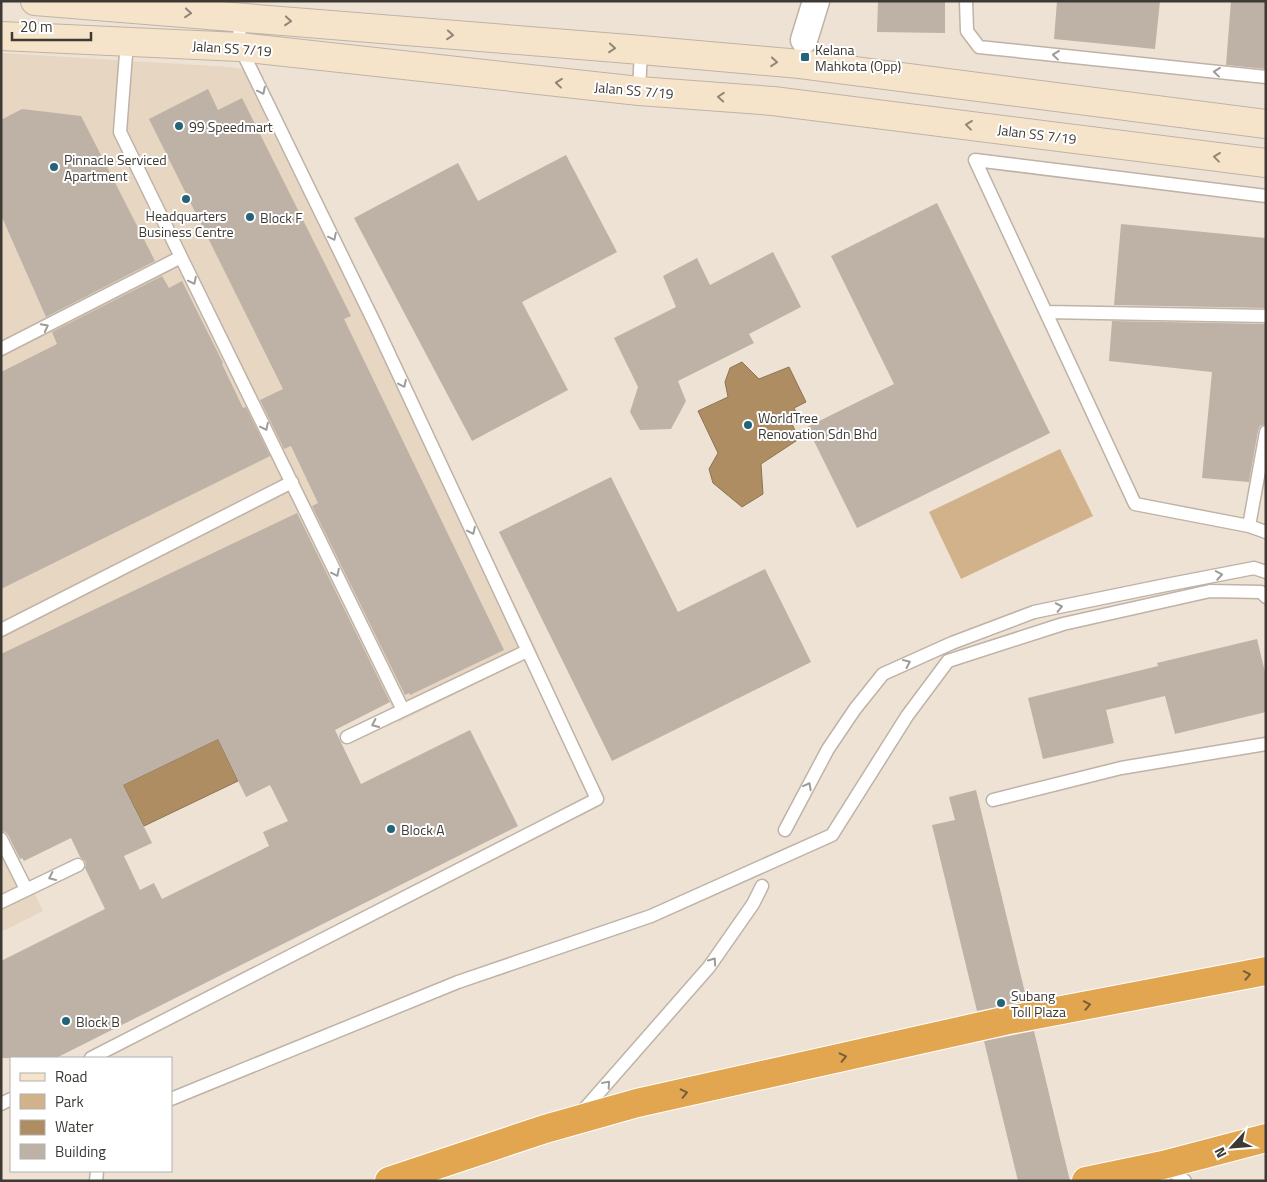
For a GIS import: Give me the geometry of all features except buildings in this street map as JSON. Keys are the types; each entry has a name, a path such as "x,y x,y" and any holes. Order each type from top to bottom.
{"highway":[{"path":"389,1181 545,1129 637,1103 1004,1021 1266,972"},
{"path":"435,1181 545,1129"},
{"path":"1086,1181 1163,1165 1266,1138"}],"street":[{"path":"35,1 800,64 1266,124"},
{"path":"804,40 816,1"},
{"name":"Jalan SS 7/19","path":"1,36 240,48 639,91 773,101 1266,163"}],"lane":[{"path":"966,1 967,31 979,47 1266,77"},
{"path":"93,1057 597,799 371,317 240,48 239,18"},
{"path":"126,41 120,132 403,710"},
{"path":"639,91 642,50"},
{"path":"1266,196 976,160 1136,504 1249,526 1266,532"},
{"path":"1,349 181,257"},
{"path":"1046,312 1266,316"},
{"path":"1249,526 1266,432"},
{"path":"1,630 292,482"},
{"path":"785,830 828,749 855,709 883,674 952,643 1034,612 1254,568 1266,572"},
{"path":"172,1099 458,982 651,916 832,836 906,716 948,661 1063,624 1210,591 1261,592 1266,597"},
{"path":"347,737 528,651"},
{"path":"993,800 1122,768 1266,744"},
{"path":"1,839 26,889"},
{"path":"1,902 78,865"},
{"path":"574,1121 708,968 753,904 762,886"},
{"path":"1163,1165 1185,1181"}],"shaded area":[{"path":"1,53 229,67 260,72 538,653 399,722 344,609 1,780"},
{"path":"1,824 43,911 1,932"}],"green space":[{"path":"1060,449 1093,516 961,579 929,512"}],"water":[{"path":"742,362 759,379 789,367 806,402 794,408 800,420 792,424 799,439 761,464 763,494 742,507 713,483 709,469 718,453 698,411 728,397 725,382 730,368"},
{"path":"218,739 238,781 144,826 123,785"}],"place":[{"name":"Kelana Mahkota (Opp)","path":"805,57"},
{"name":"99 Speedmart","path":"179,126"},
{"name":"Pinnacle Serviced Apartment","path":"54,167"},
{"name":"Headquarters Business Centre","path":"186,199"},
{"name":"Block F","path":"250,217"},
{"name":"WorldTree Renovation Sdn Bhd","path":"748,425"},
{"name":"Block A","path":"391,829"},
{"name":"Subang Toll Plaza","path":"1001,1003"},
{"name":"Block B","path":"66,1021"}]}
